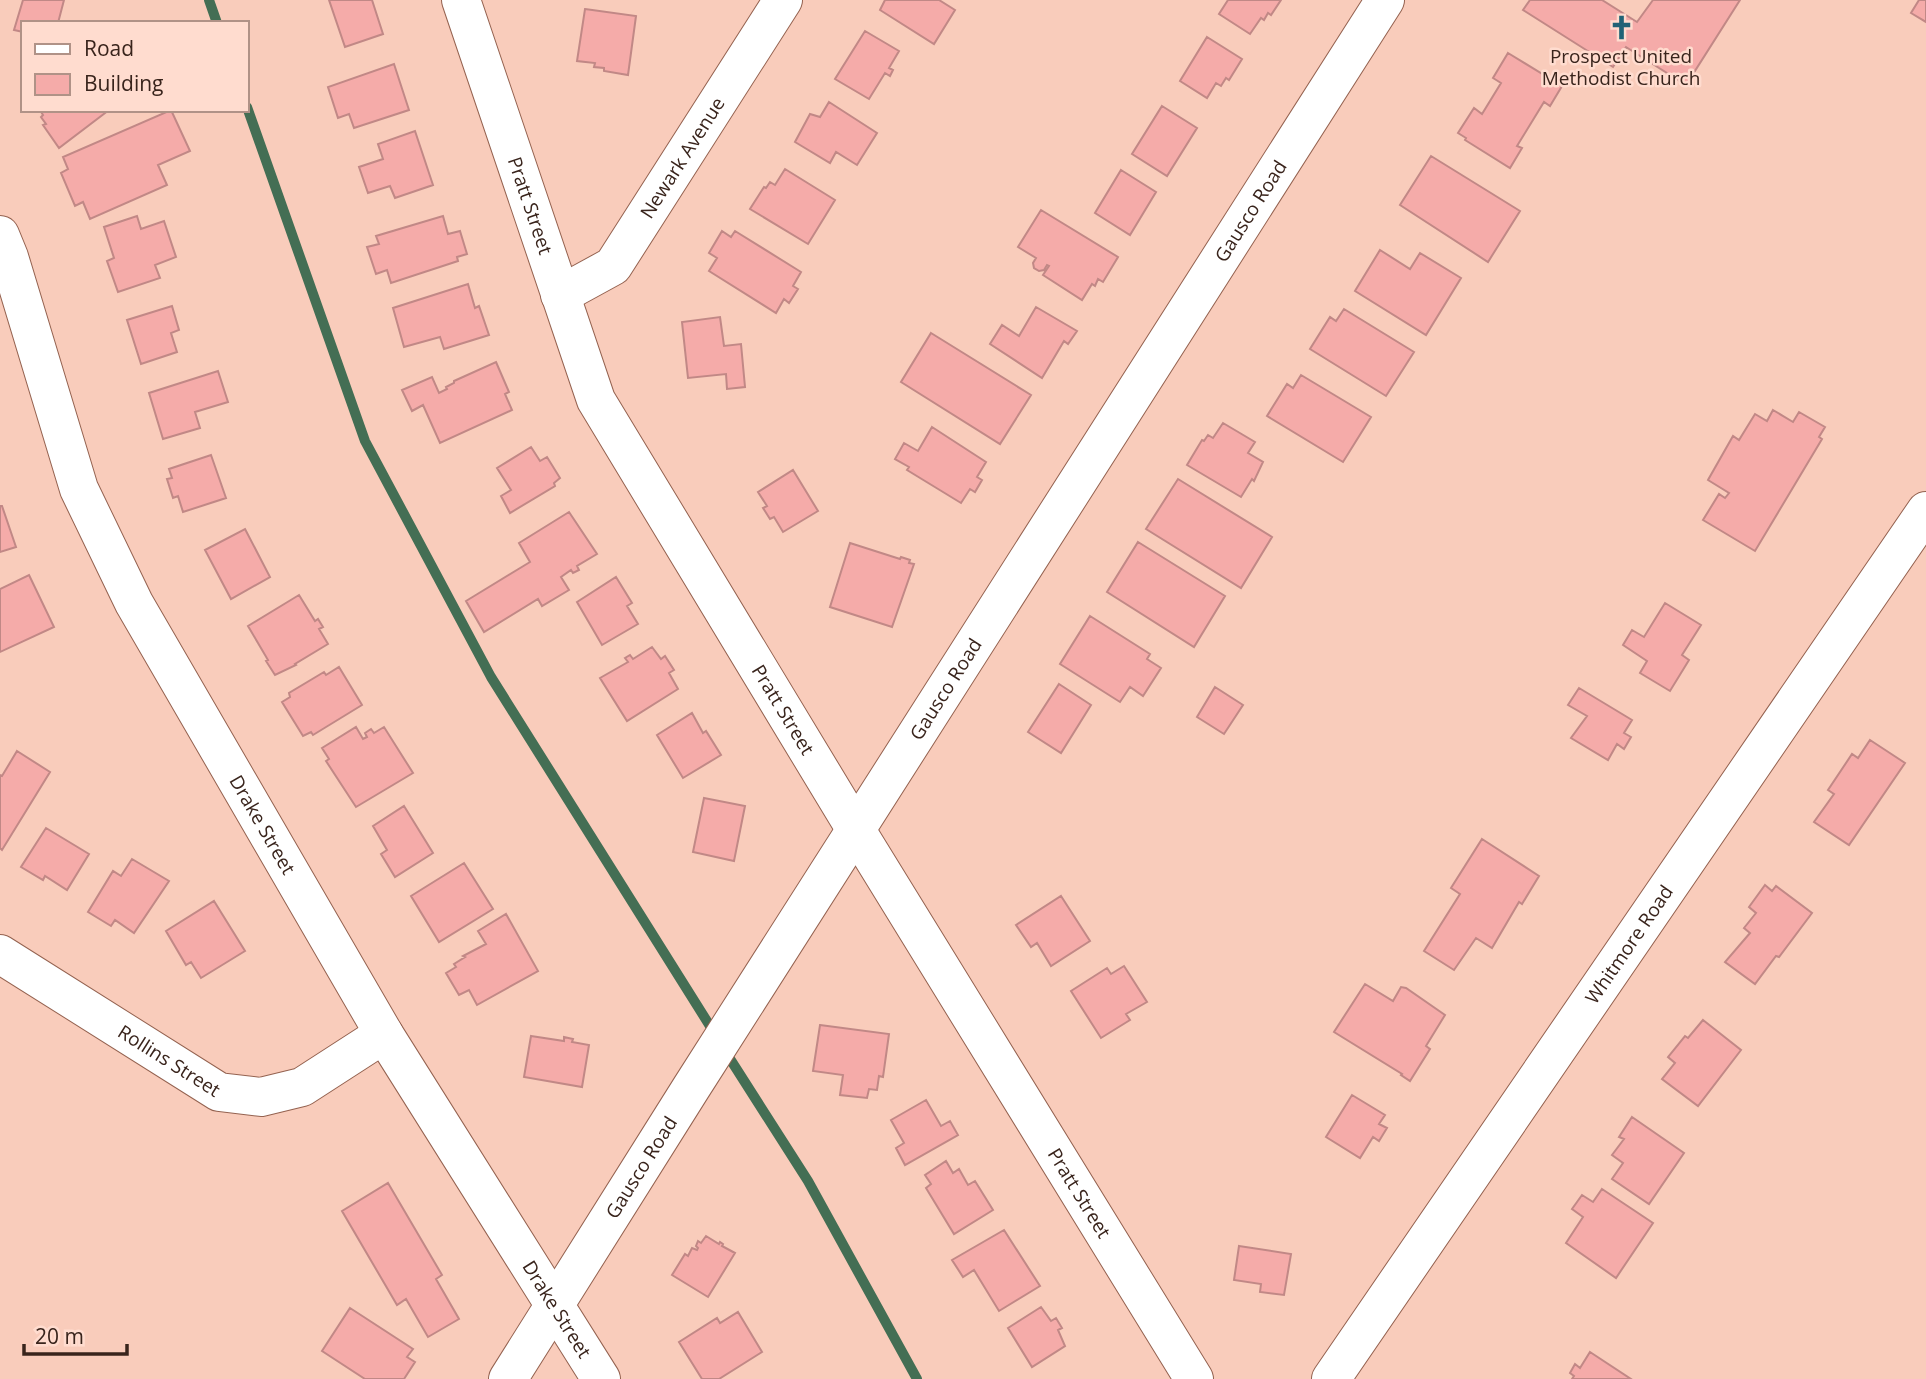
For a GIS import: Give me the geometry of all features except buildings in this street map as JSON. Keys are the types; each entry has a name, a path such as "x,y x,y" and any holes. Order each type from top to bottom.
{"street":[{"name":"Pratt Street","path":"461,0 596,400 856,830 1195,1379"},
{"name":"Newark Avenue","path":"560,295 613,266 783,0"},
{"name":"Gausco Road","path":"508,1379 1385,0"},
{"name":"Drake Street","path":"0,235 79,489 134,603 384,1034 601,1379"},
{"name":"Whitmore Road","path":"1331,1379 1926,511"},
{"name":"Rollins Street","path":"0,954 219,1093 261,1097 302,1087 384,1034"}],"waterway":[{"path":"209,0 216,21"},
{"path":"248,110 365,441 491,677 715,1034"},
{"path":"725,1051 808,1181 917,1379"}],"place":[{"name":"Prospect United Methodist Church","path":"1621,28"}]}
